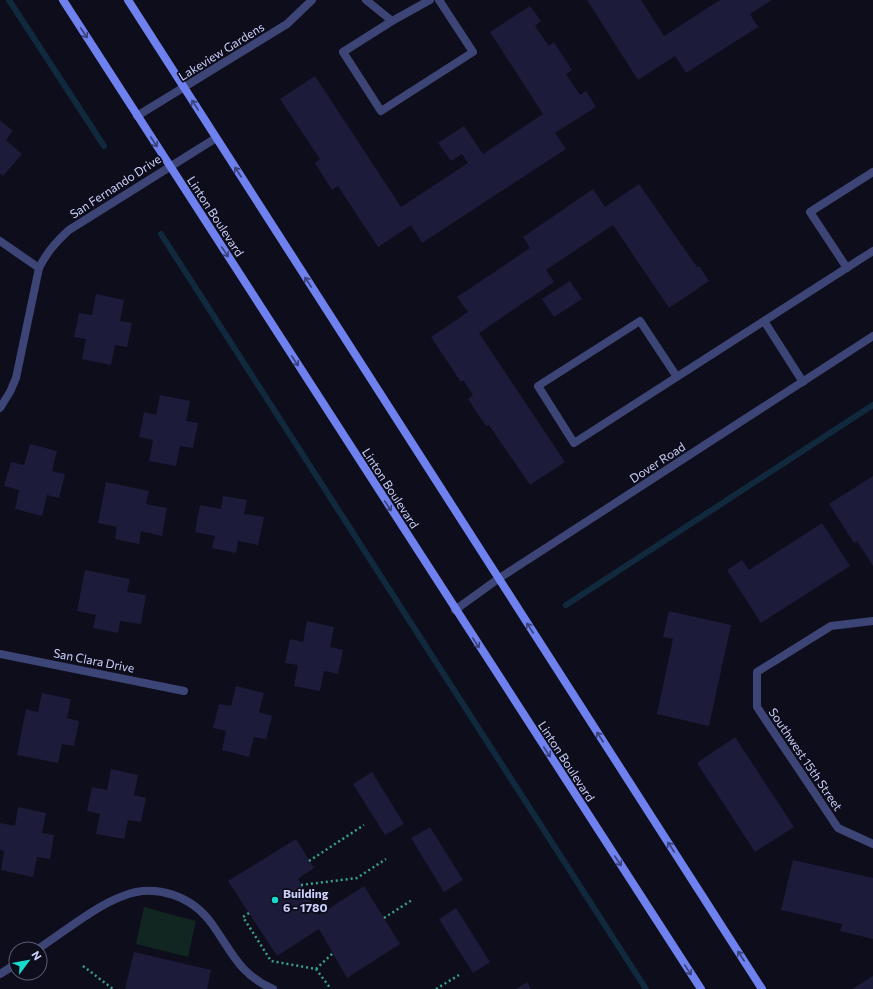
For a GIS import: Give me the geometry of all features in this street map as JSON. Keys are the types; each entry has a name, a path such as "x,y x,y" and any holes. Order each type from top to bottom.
{"main road":[{"name":"Linton Boulevard","path":"63,0 455,610 701,989"},
{"path":"128,0 762,989"}],"street":[{"name":"Lakeview Gardens","path":"138,116 287,24 312,0"},
{"path":"366,0 392,21"},
{"path":"430,0 392,21 343,52 381,110 473,52 440,0"},
{"name":"San Fernando Drive","path":"0,408 10,392 16,378 39,268 46,254 54,243 69,230 216,138"},
{"path":"847,268 810,212 873,172"},
{"path":"0,241 39,268"},
{"path":"677,377 640,320 538,386 574,443 873,252"},
{"path":"764,321 803,382"},
{"name":"Dover Road","path":"455,610 498,578 873,336"},
{"name":"Southwest 15th Street","path":"873,622 830,626 757,672 757,707 838,828 873,844"},
{"name":"San Clara Drive","path":"0,654 184,691"},
{"path":"48,943 109,903 123,896 137,892 165,892 191,903 202,912 247,973 260,983 273,989"}],"path":[{"path":"309,861 364,825"},
{"path":"301,885 358,878 386,859"},
{"path":"384,918 412,900"},
{"path":"249,913 243,917 270,961 316,969 331,989"},
{"path":"316,969 333,953"},
{"path":"83,966 113,989"},
{"path":"436,989 459,974"}],"green space":[{"path":"144,907 196,921 188,957 136,944"}],"building":[{"path":"587,0 641,0 664,36 720,0 772,0 750,14 758,27 686,73 675,56 638,80"},
{"path":"530,6 541,21 535,26 549,46 554,42 572,70 566,74 580,95 586,91 596,107 555,133 566,149 422,243 411,225 378,247 338,186 332,190 315,163 320,159 280,99 315,76 401,207 468,163 462,154 451,161 438,143 464,126 483,154 543,114 490,32"},
{"path":"0,120 13,131 6,140 22,154 3,176 0,173"},
{"path":"639,184 697,267 699,266 709,281 669,308 613,225 546,270 554,282 479,333 565,462 530,485 489,425 486,426 468,399 473,395 463,380 461,382 431,337 468,312 457,297 530,248 523,237 593,189 605,207"},
{"path":"570,281 582,299 554,317 542,299"},
{"path":"96,294 124,300 120,321 132,323 127,347 115,345 111,365 82,359 86,339 74,337 79,313 92,315"},
{"path":"160,395 190,401 186,421 198,423 193,448 180,446 176,466 149,461 153,440 139,437 144,412 156,415"},
{"path":"30,444 57,451 52,471 65,474 59,498 47,495 42,516 15,509 19,490 4,486 11,462 24,465"},
{"path":"873,476 873,566 857,541 854,543 829,504"},
{"path":"106,482 149,491 146,504 167,508 162,536 141,531 139,544 115,539 117,527 98,523"},
{"path":"223,496 247,500 244,514 264,517 258,545 238,541 236,553 212,548 215,536 195,532 200,505 221,509"},
{"path":"822,523 850,566 761,623 727,570 742,560 749,570"},
{"path":"85,570 130,579 127,592 146,595 141,624 120,621 118,633 93,628 96,615 77,611"},
{"path":"669,611 731,625 709,726 657,714 673,639 663,637"},
{"path":"307,621 334,627 330,647 343,650 338,674 324,671 320,691 294,686 298,665 285,663 290,639 303,642"},
{"path":"236,686 264,693 259,712 272,716 266,739 254,737 249,757 222,750 226,731 213,728 219,704 231,706"},
{"path":"42,693 71,699 67,718 79,721 74,746 62,744 58,763 17,755 26,709 38,712"},
{"path":"735,737 794,827 755,852 697,763"},
{"path":"111,769 138,775 134,795 146,798 141,822 128,820 124,839 96,834 100,814 87,811 92,787 107,790"},
{"path":"372,772 404,824 385,835 353,784"},
{"path":"18,807 46,813 42,833 54,835 50,859 37,857 33,877 1,870 4,851 0,850 0,823 15,826"},
{"path":"430,827 463,880 444,892 411,838"},
{"name":"Building 6 - 1780","path":"296,839 314,868 298,879 319,915 364,886 400,944 347,978 319,929 277,956 228,881"},
{"path":"793,860 873,878 873,939 840,931 842,924 781,910"},
{"path":"456,908 490,962 473,973 439,919"},
{"path":"134,952 211,970 207,989 125,989"},
{"path":"873,976 873,989 852,989"},
{"path":"527,982 531,989 516,989"}],"waterway":[{"path":"9,0 104,146"},
{"path":"161,234 646,989"},
{"path":"566,605 873,405"}],"place":[{"name":"Building 6 - 1780","path":"275,900"}]}
